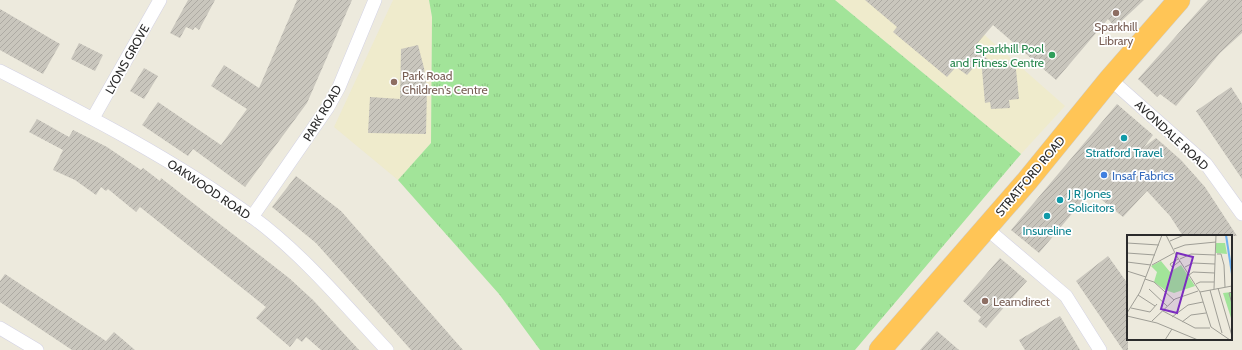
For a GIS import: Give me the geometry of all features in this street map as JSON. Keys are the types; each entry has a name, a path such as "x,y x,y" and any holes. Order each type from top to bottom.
{"highway":[{"name":"STRATFORD ROAD","path":"880,350 986,228 1110,79 1179,0"}],"street":[{"name":"LYONS GROVE","path":"93,118 160,0"},
{"name":"PARK ROAD","path":"252,217 328,108 339,87 374,0"},
{"name":"OAKWOOD ROAD","path":"0,71 93,118 154,152 252,217 308,266 387,350"},
{"name":"AVONDALE ROAD","path":"1110,79 1206,164 1242,214"},
{"path":"986,228 1066,296 1100,350"},
{"path":"0,328 37,350"}],"shaded area":[{"name":"Park Road Children's Centre","path":"393,0 429,0 432,17 431,143 398,180 334,127"},
{"path":"835,0 945,0 1065,106 1021,154"}],"green space":[{"path":"429,0 835,0 1021,154 855,350 540,350 499,294 398,180 431,143 432,17"}],"building":[{"path":"188,0 215,0 199,30 195,27 193,30 186,27 180,38 170,33"},
{"path":"297,0 352,0 307,103 245,187 193,149 188,156 142,125 158,102 221,145 247,109 211,86 224,65 259,88"},
{"path":"865,0 1144,0 1115,27 1108,19 1056,80 993,25 974,47 991,62 1015,60 1019,99 1009,100 1010,108 991,109 990,102 985,103 981,59 967,75 956,67 947,77 893,32 897,27"},
{"path":"1208,0 1242,0 1242,33 1220,53 1176,106 1160,94 1157,97 1138,79"},
{"path":"0,9 60,44 43,74 0,50"},
{"path":"79,43 103,55 95,71 71,59"},
{"path":"418,45 427,88 426,134 368,133 370,97 400,99 401,49"},
{"path":"144,68 158,76 144,99 130,91"},
{"path":"1231,87 1242,104 1242,179 1196,111"},
{"path":"1117,104 1153,135 1144,147 1156,138 1181,160 1205,187 1237,236 1182,235 1170,216 1147,191 1123,217 1091,191 1039,253 1011,230"},
{"path":"37,119 69,137 73,130 107,147 141,170 143,168 160,181 161,178 289,278 313,300 359,350 321,350 306,337 302,342 297,338 290,347 256,318 266,307 140,207 136,212 108,189 106,191 101,187 96,195 75,180 53,170 63,150 29,132"},
{"path":"296,176 341,211 463,350 411,350 316,243 272,207"},
{"path":"1108,256 1127,283 1128,350 1123,350 1076,281"},
{"path":"1000,258 1027,281 986,328 978,321 981,317 963,301"},
{"path":"5,274 106,341 114,332 135,350 72,350 0,302 0,281"},
{"path":"1060,316 1080,350 1025,350 1019,340"},
{"path":"937,331 959,350 920,350"}],"place":[{"name":"Sparkhill Library","path":"1116,13"},
{"name":"Sparkhill Pool and Fitness Centre","path":"1052,55"},
{"name":"Park Road Children's Centre","path":"394,82"},
{"name":"Stratford Travel","path":"1124,138"},
{"name":"Insaf Fabrics","path":"1104,175"},
{"name":"J R Jones Solicitors","path":"1060,200"},
{"name":"Insureline","path":"1047,216"},
{"name":"Learndirect","path":"985,301"}]}
